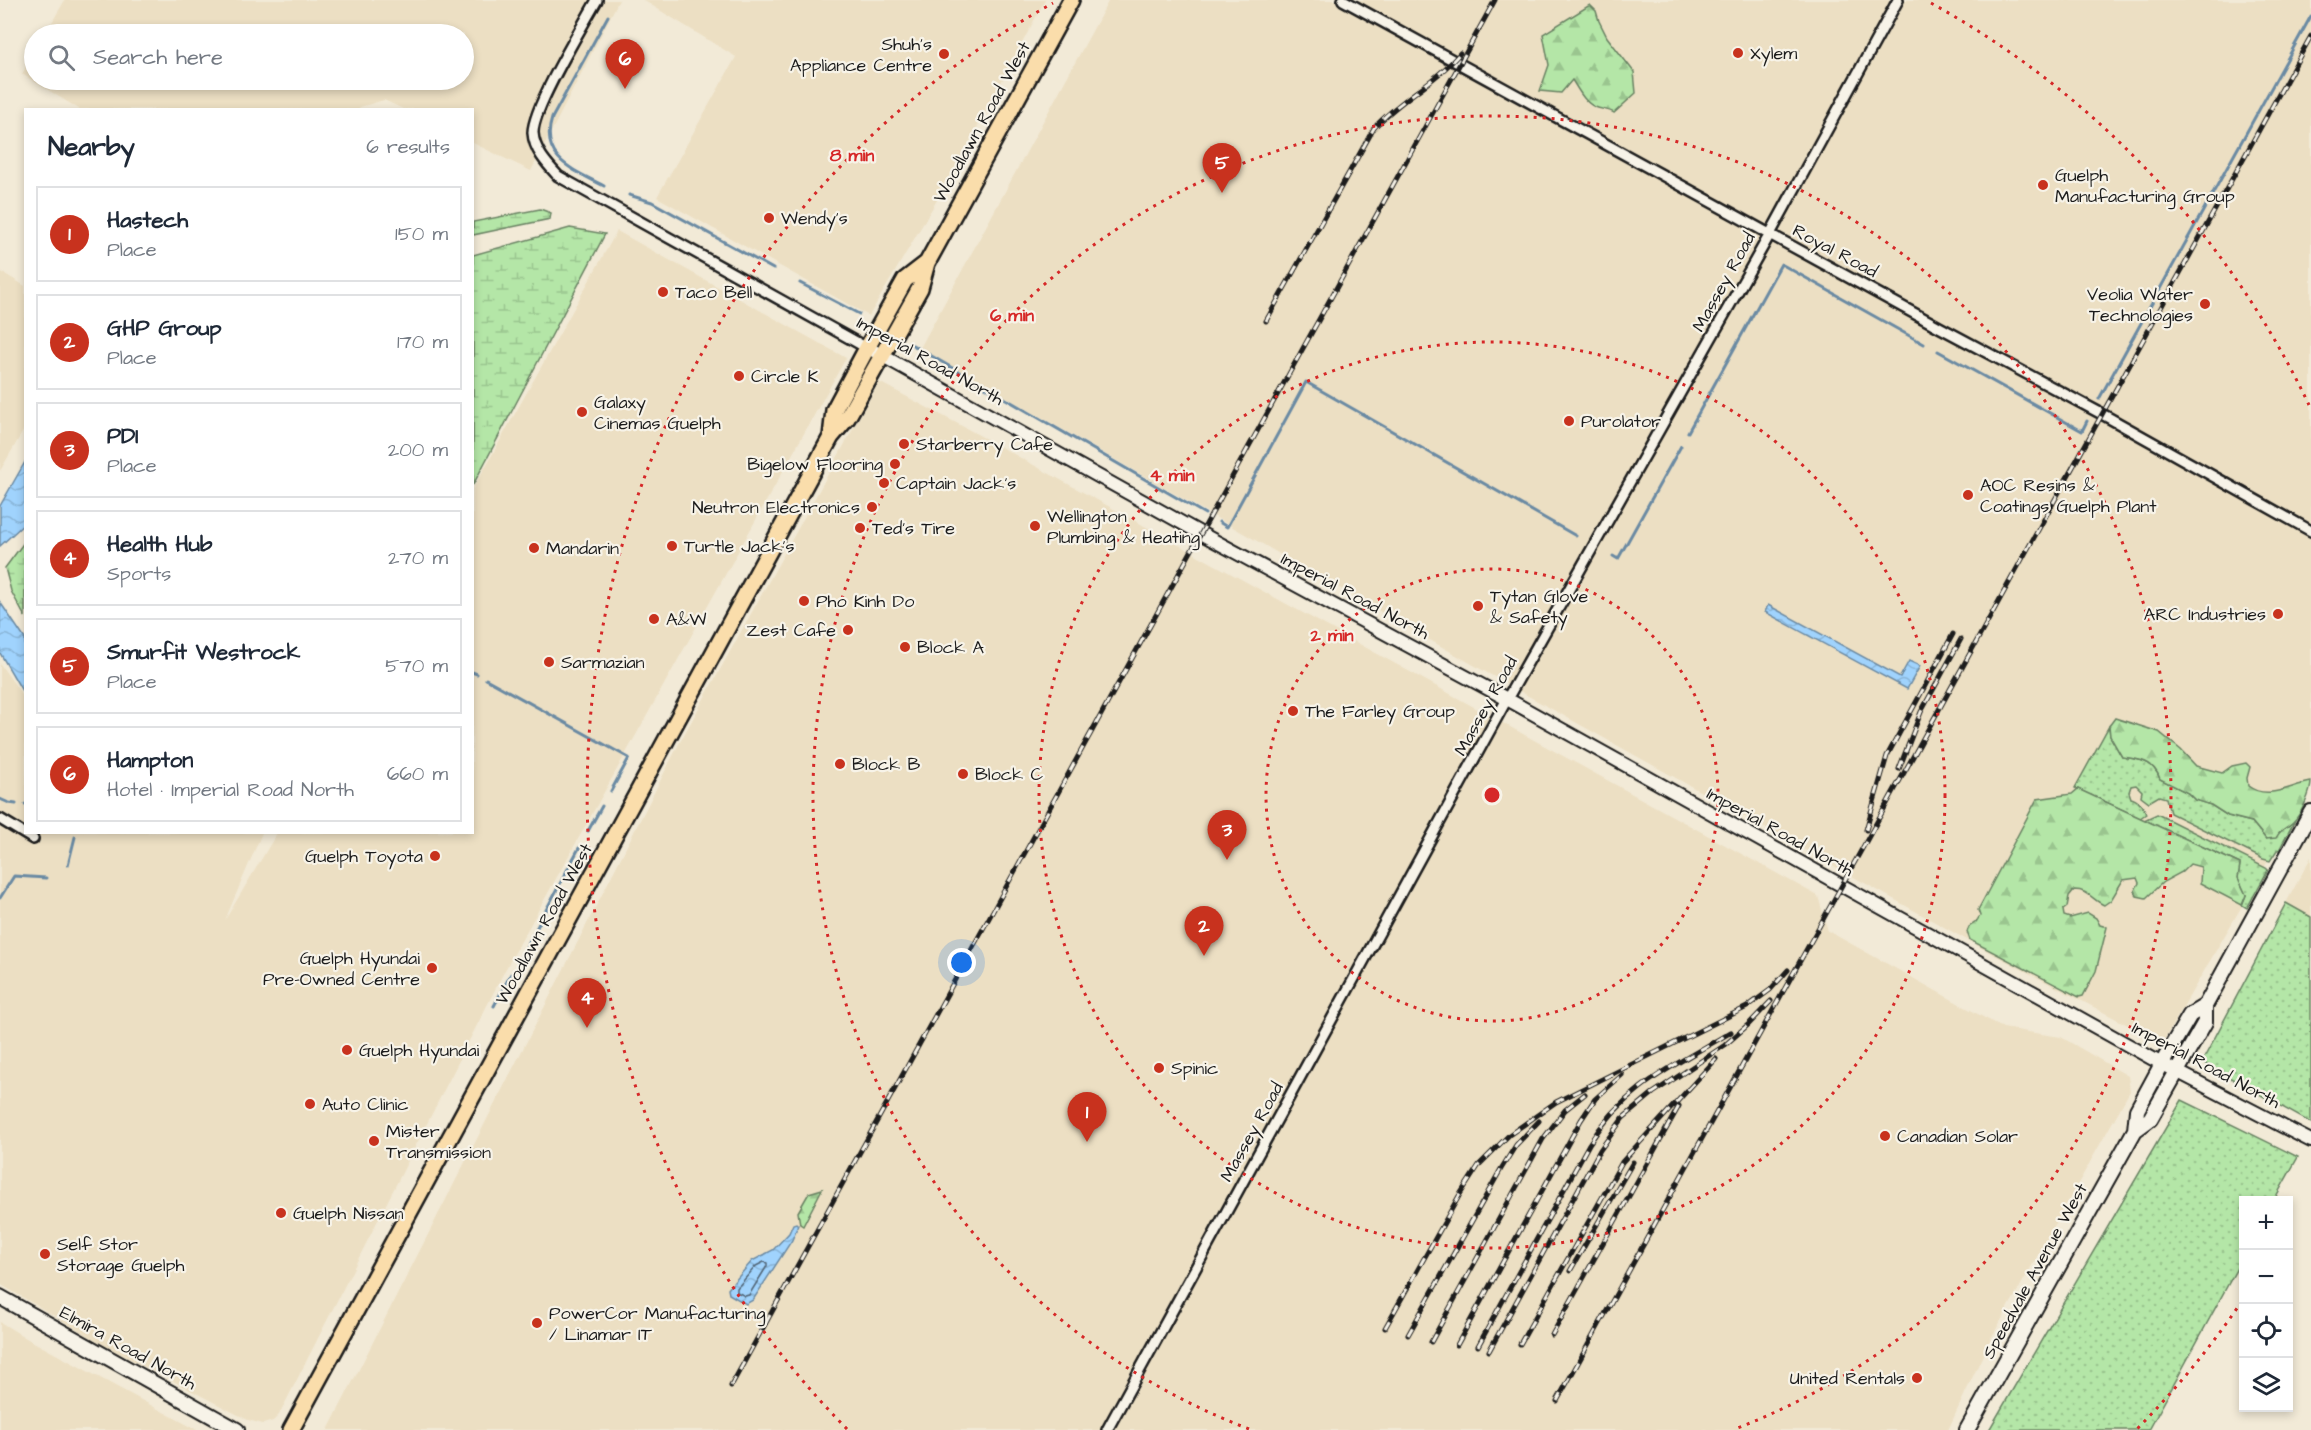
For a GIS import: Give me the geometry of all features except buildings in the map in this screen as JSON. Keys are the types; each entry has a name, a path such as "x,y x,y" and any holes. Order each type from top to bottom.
{"main road":[{"name":"Woodlawn Road West","path":"291,1430 831,437 847,418 920,288 927,263 1071,0"},
{"name":"Woodlawn Road West","path":"831,437 834,411 867,348 905,280 927,263"},
{"name":"Speedvale Avenue West","path":"2135,1130 2150,1119 2205,1022 2205,1006 2311,812"},
{"name":"Speedvale Avenue West","path":"1967,1430 2135,1130 2137,1110 2190,1015 2205,1006"},
{"name":"Elmira Road North","path":"0,1297 237,1430"}],"street":[{"name":"Imperial Road North","path":"597,0 538,109 533,133 540,156 558,176 1200,533 1507,699 1830,881 2163,1064 2311,1141"},
{"name":"Royal Road","path":"1343,0 2103,414 2311,531"},
{"name":"Massey Road","path":"1107,1430 1507,699 1770,234 1898,0"},
{"path":"0,819 24,834"},
{"path":"25,834 33,839"}],"shaded area":[{"path":"65,0 619,0 531,171 474,143 474,108 401,108 384,100 359,108 77,108 48,90 474,90 474,24 51,24"},
{"path":"643,0 1045,0 954,171 869,316 657,197 736,57"},
{"path":"1109,0 2311,0 2311,781 2263,870 2162,1043 1987,951 1505,683 920,348"},
{"path":"617,231 846,358 504,972 279,1415 273,1421 263,1424 248,1420 109,1348 0,1284 0,664 24,698 24,834 262,834 225,920 276,834 474,834 474,487"},
{"path":"0,271 24,285 24,429 0,471"},
{"path":"879,382 1818,896 1828,931 2003,1028 2061,1037 2128,1076 2130,1091 1989,1342 1948,1430 328,1430 680,742"},
{"path":"2311,857 2311,917 2286,903"},
{"path":"0,1322 26,1338 197,1430 0,1430"}],"green space":[{"path":"1590,5 1596,11 1607,37 1634,72 1636,93 1614,113 1591,105 1572,80 1561,93 1540,91 1549,65 1543,34"},
{"path":"540,209 551,213 550,219 474,235 474,222"},
{"path":"570,228 605,234 474,483 474,255"},
{"path":"24,542 24,615 11,591 5,568"},
{"path":"2115,718 2159,732 2196,766 2222,773 2232,766 2246,763 2250,767 2247,778 2248,786 2256,790 2279,791 2311,782 2305,803 2296,819 2276,838 2266,839 2252,822 2228,816 2211,805 2195,800 2188,793 2160,779 2154,768 2146,762 2122,757 2110,736 2109,726"},
{"path":"2109,726 2110,736 2122,757 2146,762 2154,768 2160,779 2188,793 2195,800 2211,805 2228,816 2252,822 2266,839 2294,822 2279,850 2270,861 2263,859 2170,813 2166,798 2159,796 2149,802 2141,796 2142,791 2136,785 2131,786 2129,792 2131,798 2138,802 2146,814 2140,818 2075,788"},
{"path":"2078,789 2240,864 2238,878 2246,895 2242,905 2200,883 2201,867 2190,864 2182,872 2163,882 2146,898 2137,896 2135,890 2139,883 2137,878 2123,880 2111,900 2104,905 2087,893 2074,890 2069,896 2067,907 2063,910 2064,916 2070,918 2088,913 2096,918 2100,925 2107,927 2096,971 2083,996 2079,997 1970,940 1967,932 1980,916 1978,910 2037,799 2072,794"},
{"path":"2157,814 2268,870 2247,908 2242,905 2246,895 2238,878 2240,864 2144,820"},
{"path":"2286,903 2311,917 2311,1123 2202,1062"},
{"path":"2182,1100 2298,1157 2276,1196 2239,1196 2239,1264 2149,1430 1989,1430"},
{"path":"822,1189 803,1226 800,1224 798,1212 809,1193"}],"water":[{"path":"24,464 24,524 0,546 0,506"},
{"path":"0,602 24,638 24,694 0,653"},
{"path":"1768,605 1900,677 1909,661 1920,666 1907,689 1765,612"},
{"path":"796,1223 798,1225 792,1240 753,1300 746,1304 729,1294 728,1289 752,1261 773,1250"}],"waterway":[{"path":"604,186 562,161 550,144 549,132 552,118 608,16"},
{"path":"2099,399 2311,16"},
{"path":"629,195 652,202 773,269"},
{"path":"1688,432 1781,264 1924,344"},
{"path":"800,283 859,314"},
{"path":"909,343 1205,514"},
{"path":"1938,351 2082,431 2087,421"},
{"path":"1219,522 1227,527 1306,382 1576,536"},
{"path":"1613,556 1618,559 1681,446"},
{"path":"486,679 629,758 611,791"},
{"path":"0,799 16,804"},
{"path":"588,831 602,806"},
{"path":"68,865 75,837"},
{"path":"519,961 579,848"},
{"path":"0,898 14,876 46,878"},
{"path":"494,1006 511,974"}],"railway":[{"path":"731,1386 1495,0"},
{"path":"1557,1401 2311,36"},
{"path":"1266,321 1374,128 1395,108 1440,73 1460,53"},
{"path":"1866,830 1887,756 1953,634"},
{"path":"1899,769 1921,712 1961,639"},
{"path":"1385,1328 1459,1196 1479,1165 1509,1135 1556,1102 1747,1007 1770,990 1788,970"},
{"path":"1489,1351 1600,1150 1623,1118 1653,1093 1725,1045 1771,1001"},
{"path":"1478,1346 1589,1144 1603,1124 1635,1092 1652,1079 1731,1032"},
{"path":"1520,1344 1622,1162 1716,1059"},
{"path":"1457,1345 1581,1120 1595,1099 1622,1075"},
{"path":"1431,1342 1543,1139 1565,1110 1585,1094"},
{"path":"1552,1335 1679,1106"},
{"path":"1408,1335 1501,1169 1516,1145 1539,1121"},
{"path":"1570,1271 1633,1162"}],"place":[{"name":"Xylem","path":"1738,53"},
{"name":"Shuh's Appliance Centre","path":"944,54"},
{"name":"Hampton","path":"625,89"},
{"name":"Guelph Manufacturing Group","path":"2043,185"},
{"name":"Smurfit Westrock","path":"1222,193"},
{"name":"Wendy's","path":"769,218"},
{"name":"Taco Bell","path":"663,292"},
{"name":"Veolia Water Technologies","path":"2205,304"},
{"name":"Circle K","path":"739,376"},
{"name":"Galaxy Cinemas Guelph","path":"582,412"},
{"name":"Purolator","path":"1569,421"},
{"name":"Starberry Cafe","path":"904,444"},
{"name":"Bigelow Flooring","path":"895,464"},
{"name":"Captain Jack's","path":"884,483"},
{"name":"AOC Resins & Coatings Guelph Plant","path":"1968,495"},
{"name":"Neutron Electronics","path":"872,507"},
{"name":"Wellington Plumbing & Heating","path":"1035,526"},
{"name":"Ted's Tire","path":"860,528"},
{"name":"Turtle Jack's","path":"672,546"},
{"name":"Mandarin","path":"534,548"},
{"name":"Pho Kinh Do","path":"804,601"},
{"name":"Tytan Glove & Safety","path":"1478,606"},
{"name":"ARC Industries","path":"2278,614"},
{"name":"A&W","path":"654,619"},
{"name":"Zest Cafe","path":"848,630"},
{"name":"Block A","path":"905,647"},
{"name":"Sarmazian","path":"549,662"},
{"name":"The Farley Group","path":"1293,711"},
{"name":"Block B","path":"840,764"},
{"name":"Block C","path":"963,774"},
{"name":"Guelph Toyota","path":"435,856"},
{"name":"PDI","path":"1227,860"},
{"name":"GHP Group","path":"1204,956"},
{"name":"Guelph Hyundai Pre-Owned Centre","path":"432,968"},
{"name":"Health Hub","path":"587,1028"},
{"name":"Guelph Hyundai","path":"347,1050"},
{"name":"Spinic","path":"1159,1068"},
{"name":"Auto Clinic","path":"310,1104"},
{"name":"Canadian Solar","path":"1885,1136"},
{"name":"Mister Transmission","path":"374,1141"},
{"name":"Hastech","path":"1087,1142"},
{"name":"Guelph Nissan","path":"281,1213"},
{"name":"Self Stor Storage Guelph","path":"45,1254"},
{"name":"PowerCor Manufacturing / Linamar IT","path":"537,1323"},
{"name":"United Rentals","path":"1917,1378"}]}
